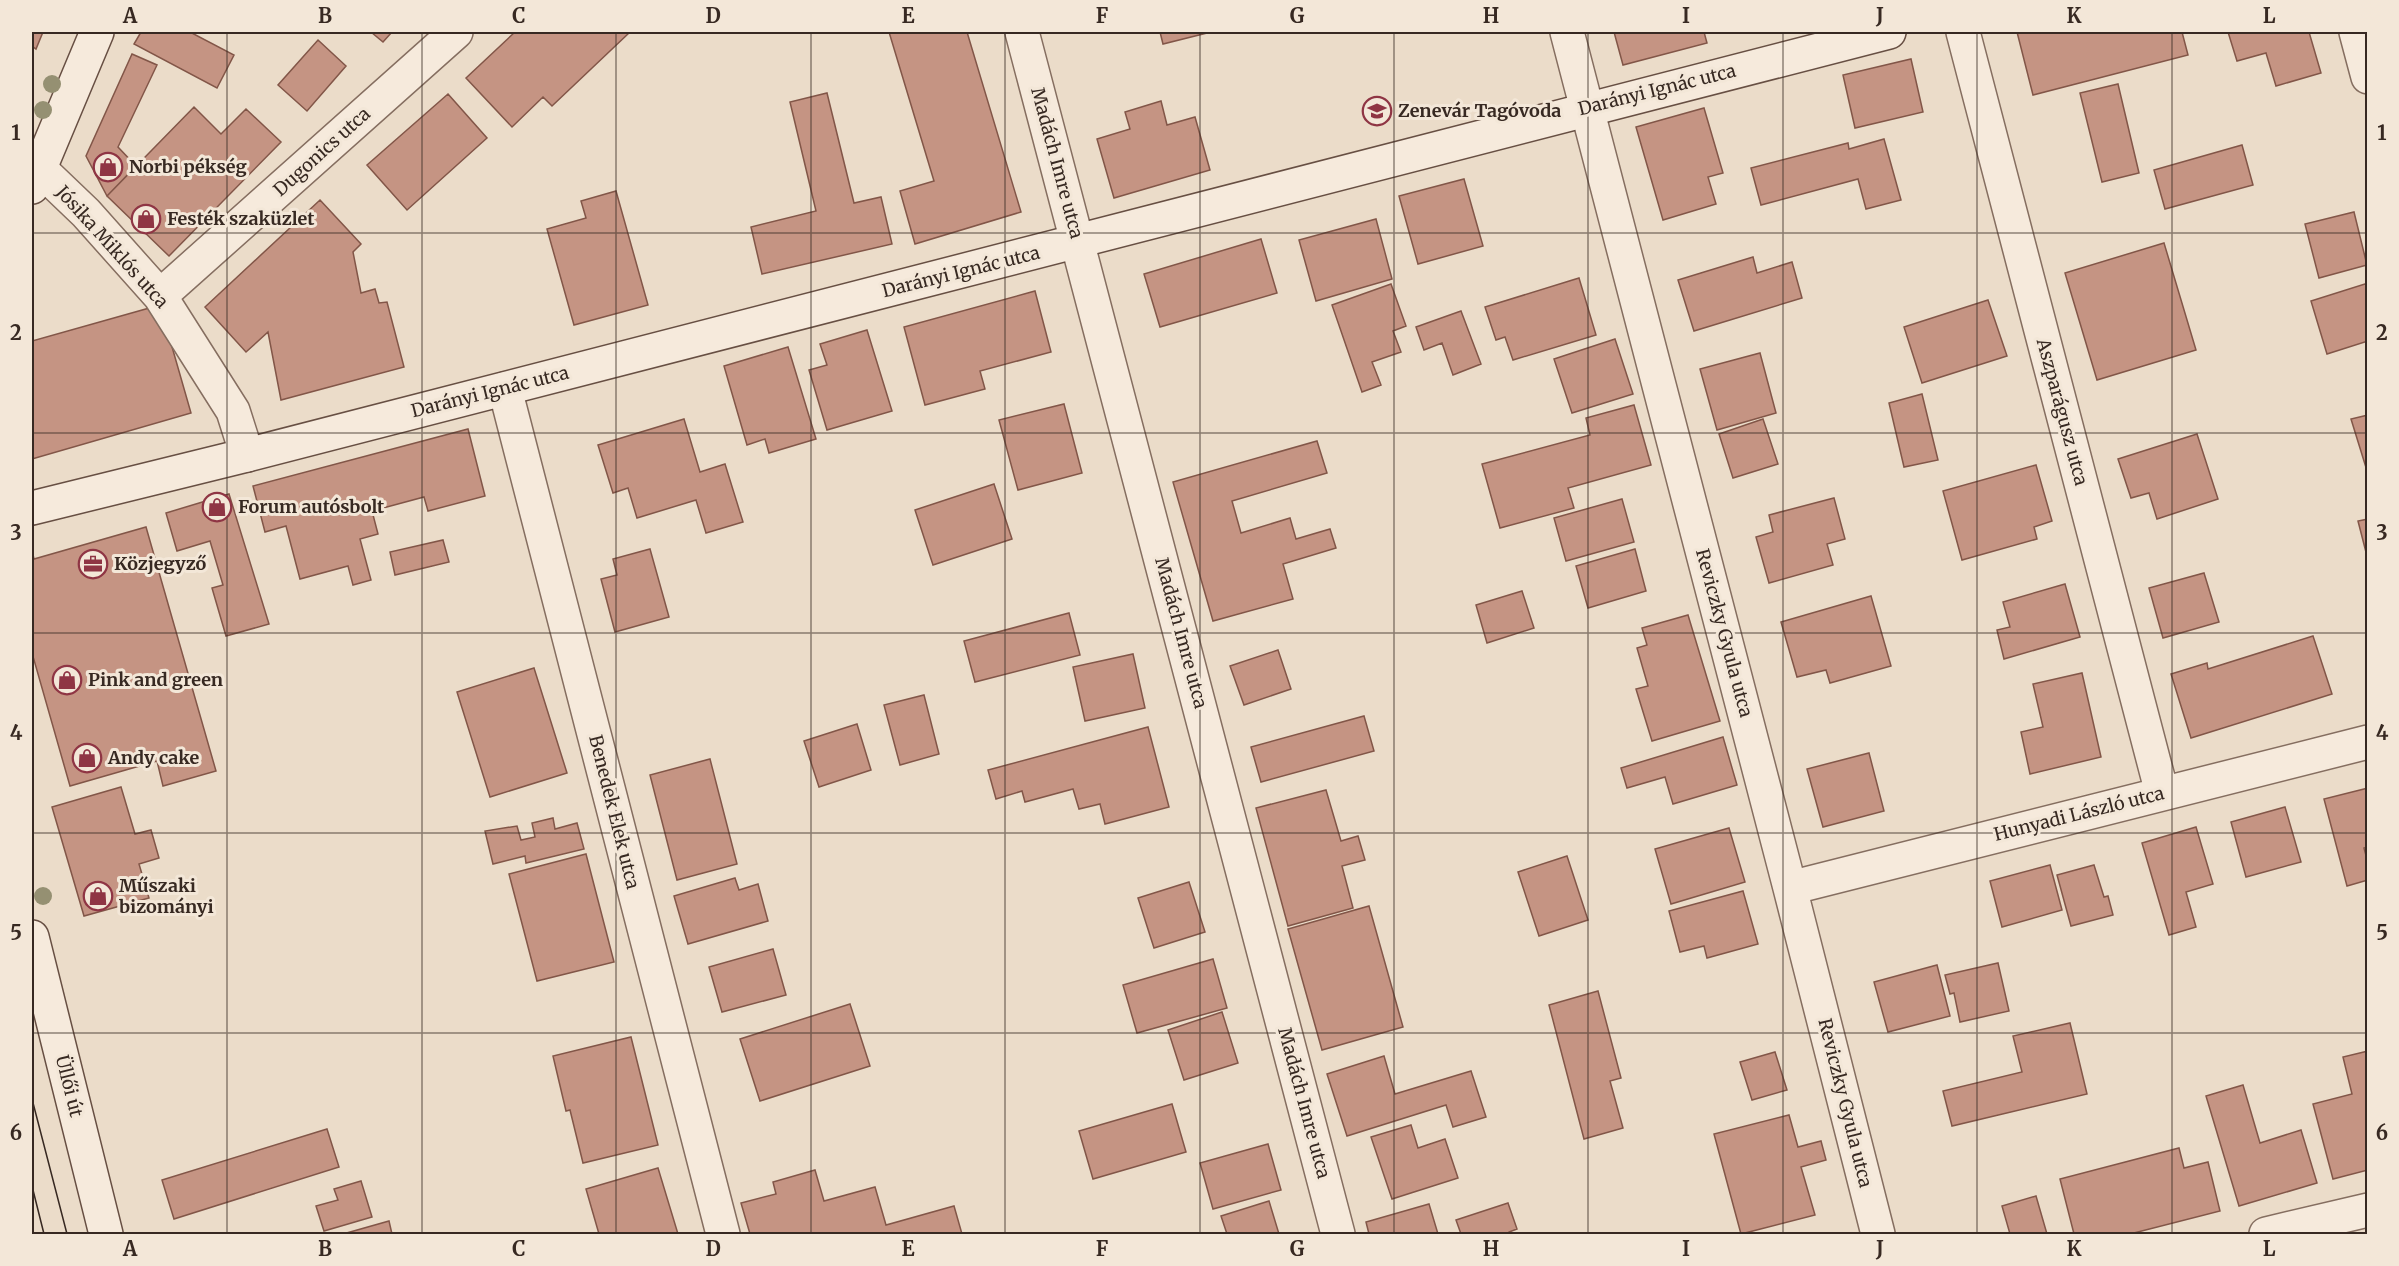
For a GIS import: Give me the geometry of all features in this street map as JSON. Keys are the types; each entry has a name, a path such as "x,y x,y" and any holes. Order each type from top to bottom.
{"street":[{"path":"36,178 97,32"},
{"name":"Dugonics utca","path":"160,296 456,32"},
{"name":"Madách Imre utca","path":"1022,32 1338,1234"},
{"name":"Reviczky Gyula utca","path":"1567,32 1878,1234"},
{"name":"Darányi Ignác utca","path":"32,508 505,389 1587,108 1889,32"},
{"name":"Aszparágusz utca","path":"1963,32 2162,793"},
{"path":"2356,32 2367,77"},
{"name":"Jósika Miklós utca","path":"36,178 86,213 160,296 233,411 247,455"},
{"name":"Benedek Elek utca","path":"505,389 723,1234"},
{"name":"Hunyadi László utca","path":"1790,888 2367,742"},
{"name":"Üllői út","path":"32,937 106,1234"},
{"path":"2266,1234 2367,1210"}],"building":[{"path":"32,32 43,32 36,49 32,46"},
{"path":"141,32 190,32 234,55 217,88 134,44"},
{"path":"371,32 392,32 383,42"},
{"path":"515,32 630,32 552,106 543,97 512,127 466,78"},
{"path":"889,32 967,32 1021,212 915,244 900,191 934,181"},
{"path":"1160,32 1211,32 1163,44"},
{"path":"1614,32 1704,32 1707,43 1623,65"},
{"path":"2017,32 2182,32 2188,55 2033,95"},
{"path":"2228,32 2309,32 2321,73 2276,86 2266,53 2237,61"},
{"path":"318,40 346,66 307,111 278,85"},
{"path":"132,54 157,65 118,147 136,166 107,196 86,156"},
{"path":"1911,59 1923,112 1855,128 1843,75"},
{"path":"2118,84 2139,173 2102,182 2080,93"},
{"path":"827,93 854,203 881,197 892,244 762,274 751,227 816,211 790,102"},
{"path":"448,94 487,138 407,210 367,165"},
{"path":"1161,101 1167,125 1195,117 1210,170 1114,198 1097,139 1130,129 1125,112"},
{"path":"194,107 221,134 246,109 281,142 169,256 107,196"},
{"path":"1704,108 1723,173 1708,177 1716,204 1663,220 1636,127"},
{"path":"1884,139 1901,200 1866,209 1858,179 1761,205 1751,168 1848,143 1849,149"},
{"path":"2242,145 2253,185 2165,209 2154,170"},
{"path":"1464,179 1483,246 1418,264 1399,196"},
{"path":"616,191 648,305 574,325 547,229 586,218 581,201"},
{"path":"320,200 361,244 353,252 361,293 375,289 379,303 387,302 404,367 281,400 268,332 246,352 205,307"},
{"path":"2354,212 2367,265 2319,278 2305,224"},
{"path":"1376,219 1392,279 1316,301 1299,240"},
{"path":"1261,239 1277,293 1160,327 1144,274"},
{"path":"2164,243 2196,350 2097,380 2065,273"},
{"path":"1753,257 1757,273 1792,262 1802,298 1694,331 1678,280"},
{"path":"1579,278 1596,335 1513,360 1505,337 1496,340 1485,307"},
{"path":"2368,283 2368,341 2327,354 2311,301"},
{"path":"1391,284 1406,326 1393,331 1401,352 1372,362 1381,385 1362,392 1332,305"},
{"path":"1035,291 1051,352 980,371 985,389 925,405 904,327"},
{"path":"1988,300 2007,356 1922,383 1904,327"},
{"path":"160,305 191,413 32,459 32,341"},
{"path":"1461,311 1481,364 1453,375 1442,343 1424,350 1416,327"},
{"path":"867,330 892,411 827,430 809,370 827,365 820,344"},
{"path":"1615,339 1633,394 1572,413 1554,359"},
{"path":"788,347 816,439 769,453 765,439 747,445 724,366"},
{"path":"1760,353 1776,413 1717,430 1700,369"},
{"path":"1922,394 1938,460 1904,467 1889,403"},
{"path":"1064,404 1082,473 1018,490 999,420"},
{"path":"1634,405 1651,465 1568,488 1574,508 1500,528 1482,464 1590,435 1586,418"},
{"path":"2368,415 2368,474 2351,419"},
{"path":"684,419 700,472 725,464 743,522 706,533 696,500 637,518 628,488 613,493 598,445"},
{"path":"1763,419 1778,464 1733,478 1719,434"},
{"path":"468,429 485,496 428,511 424,497 372,511 378,534 360,539 371,580 353,585 348,566 300,579 286,526 265,532 253,486"},
{"path":"2197,434 2218,499 2157,519 2149,493 2131,498 2118,459"},
{"path":"1317,441 1327,473 1232,501 1241,533 1290,518 1296,539 1330,529 1336,548 1283,564 1293,599 1213,621 1173,482"},
{"path":"2036,465 2052,521 2034,527 2037,539 1962,560 1943,491"},
{"path":"994,484 1012,539 933,565 915,510"},
{"path":"229,494 269,624 226,636 212,588 223,585 210,541 177,551 166,513"},
{"path":"1834,498 1845,539 1827,544 1833,565 1769,583 1756,537 1773,532 1769,515"},
{"path":"1622,499 1634,542 1566,561 1554,518"},
{"path":"2368,519 2368,560 2358,521"},
{"path":"146,527 216,771 163,786 157,761 70,786 32,653 32,551 34,559"},
{"path":"443,540 449,562 395,575 390,552"},
{"path":"650,549 669,617 615,632 601,579 617,575 613,559"},
{"path":"1635,549 1646,591 1588,608 1576,566"},
{"path":"2204,573 2219,622 2163,638 2149,588"},
{"path":"2065,584 2080,637 2004,659 1997,630 2010,627 2003,602"},
{"path":"1522,591 1534,628 1487,643 1476,605"},
{"path":"1871,596 1891,666 1830,683 1826,670 1797,677 1781,622"},
{"path":"1069,613 1080,655 975,682 964,641"},
{"path":"1688,615 1720,721 1652,741 1636,689 1648,686 1637,648 1647,645 1642,628"},
{"path":"2313,636 2332,694 2191,738 2171,674 2207,663 2208,669"},
{"path":"1278,650 1291,689 1244,705 1230,666"},
{"path":"1133,654 1145,708 1085,721 1073,667"},
{"path":"534,668 567,773 490,797 457,692"},
{"path":"2082,673 2101,757 2030,774 2021,732 2043,727 2033,684"},
{"path":"924,695 939,754 900,765 884,705"},
{"path":"1364,716 1374,751 1261,782 1251,747"},
{"path":"857,724 871,770 819,787 804,741"},
{"path":"1148,727 1169,807 1105,824 1100,804 1079,809 1073,789 1025,802 1022,791 996,799 988,770"},
{"path":"1723,737 1737,785 1673,804 1665,777 1627,788 1621,768"},
{"path":"1869,753 1884,811 1823,827 1807,769"},
{"path":"710,759 737,864 677,880 650,775"},
{"path":"121,787 135,834 151,830 159,858 139,864 149,898 84,916 52,807"},
{"path":"2368,788 2368,847 2364,848 2368,863 2368,880 2347,886 2324,799"},
{"path":"1326,790 1341,841 1358,836 1365,860 1342,866 1353,908 1288,926 1256,808"},
{"path":"2285,807 2301,862 2246,877 2231,822"},
{"path":"553,818 555,829 577,823 584,849 526,863 525,856 493,864 485,831 517,826 521,840 535,837 532,823"},
{"path":"2196,827 2213,884 2186,892 2196,927 2169,935 2142,843"},
{"path":"1729,828 1745,882 1671,904 1655,849"},
{"path":"586,854 614,962 537,981 509,874"},
{"path":"1567,856 1588,920 1539,936 1518,872"},
{"path":"2050,865 2062,910 2002,927 1990,881"},
{"path":"2094,865 2104,897 2108,896 2113,915 2071,926 2057,875"},
{"path":"735,878 739,890 758,884 768,921 688,944 674,896"},
{"path":"1189,882 1205,932 1154,948 1138,898"},
{"path":"1743,891 1758,944 1707,958 1704,946 1680,952 1669,911"},
{"path":"1369,906 1403,1027 1322,1050 1288,929"},
{"path":"773,949 786,995 722,1012 709,967"},
{"path":"1213,959 1227,1008 1137,1033 1123,985"},
{"path":"1998,963 2009,1011 1960,1022 1954,993 1950,994 1945,975"},
{"path":"1937,965 1950,1016 1888,1032 1874,982"},
{"path":"1598,991 1621,1078 1610,1081 1623,1128 1584,1139 1549,1005"},
{"path":"850,1004 870,1066 760,1101 740,1039"},
{"path":"1222,1012 1238,1063 1184,1080 1168,1030"},
{"path":"2070,1023 2087,1094 1952,1126 1943,1091 2022,1072 2013,1036"},
{"path":"631,1037 658,1145 583,1163 570,1110 566,1111 553,1056"},
{"path":"2368,1051 2368,1170 2333,1179 2313,1104 2352,1094 2343,1057"},
{"path":"1775,1052 1787,1090 1752,1100 1740,1062"},
{"path":"1384,1056 1395,1094 1471,1071 1486,1117 1453,1127 1446,1105 1347,1136 1327,1074"},
{"path":"2243,1085 2260,1143 2301,1130 2317,1183 2239,1206 2206,1096"},
{"path":"1172,1104 1186,1152 1093,1179 1079,1131"},
{"path":"1789,1115 1798,1147 1821,1141 1826,1160 1801,1167 1815,1215 1741,1234 1714,1134"},
{"path":"1411,1125 1418,1148 1445,1139 1458,1178 1392,1199 1371,1137"},
{"path":"327,1129 339,1167 174,1219 162,1180"},
{"path":"1268,1144 1281,1190 1213,1209 1200,1163"},
{"path":"2179,1148 2184,1168 2208,1162 2220,1211 2130,1234 2074,1234 2060,1179"},
{"path":"658,1168 678,1234 599,1234 586,1189"},
{"path":"815,1170 824,1201 875,1187 886,1225 954,1206 962,1234 750,1234 741,1203 776,1194 773,1182"},
{"path":"361,1181 372,1217 324,1231 316,1206 338,1200 334,1189"},
{"path":"2036,1196 2047,1234 2010,1234 2002,1206"},
{"path":"1269,1201 1279,1234 1227,1234 1221,1216"},
{"path":"1508,1203 1517,1229 1509,1234 1461,1234 1456,1220"},
{"path":"1429,1204 1438,1234 1369,1234 1366,1222"},
{"path":"389,1221 392,1234 343,1234"}],"tram line":[{"path":"32,1099 67,1234"},
{"path":"32,1186 44,1234"}],"place":[{"name":"Zenevár Tagóvoda","path":"1377,111"},
{"name":"Norbi pékség","path":"108,167"},
{"name":"Festék szaküzlet","path":"146,219"},
{"name":"Forum autósbolt","path":"217,507"},
{"name":"Közjegyző","path":"93,564"},
{"name":"Pink and green","path":"67,680"},
{"name":"Andy cake","path":"87,758"},
{"name":"Műszaki bizományi","path":"98,896"}]}
